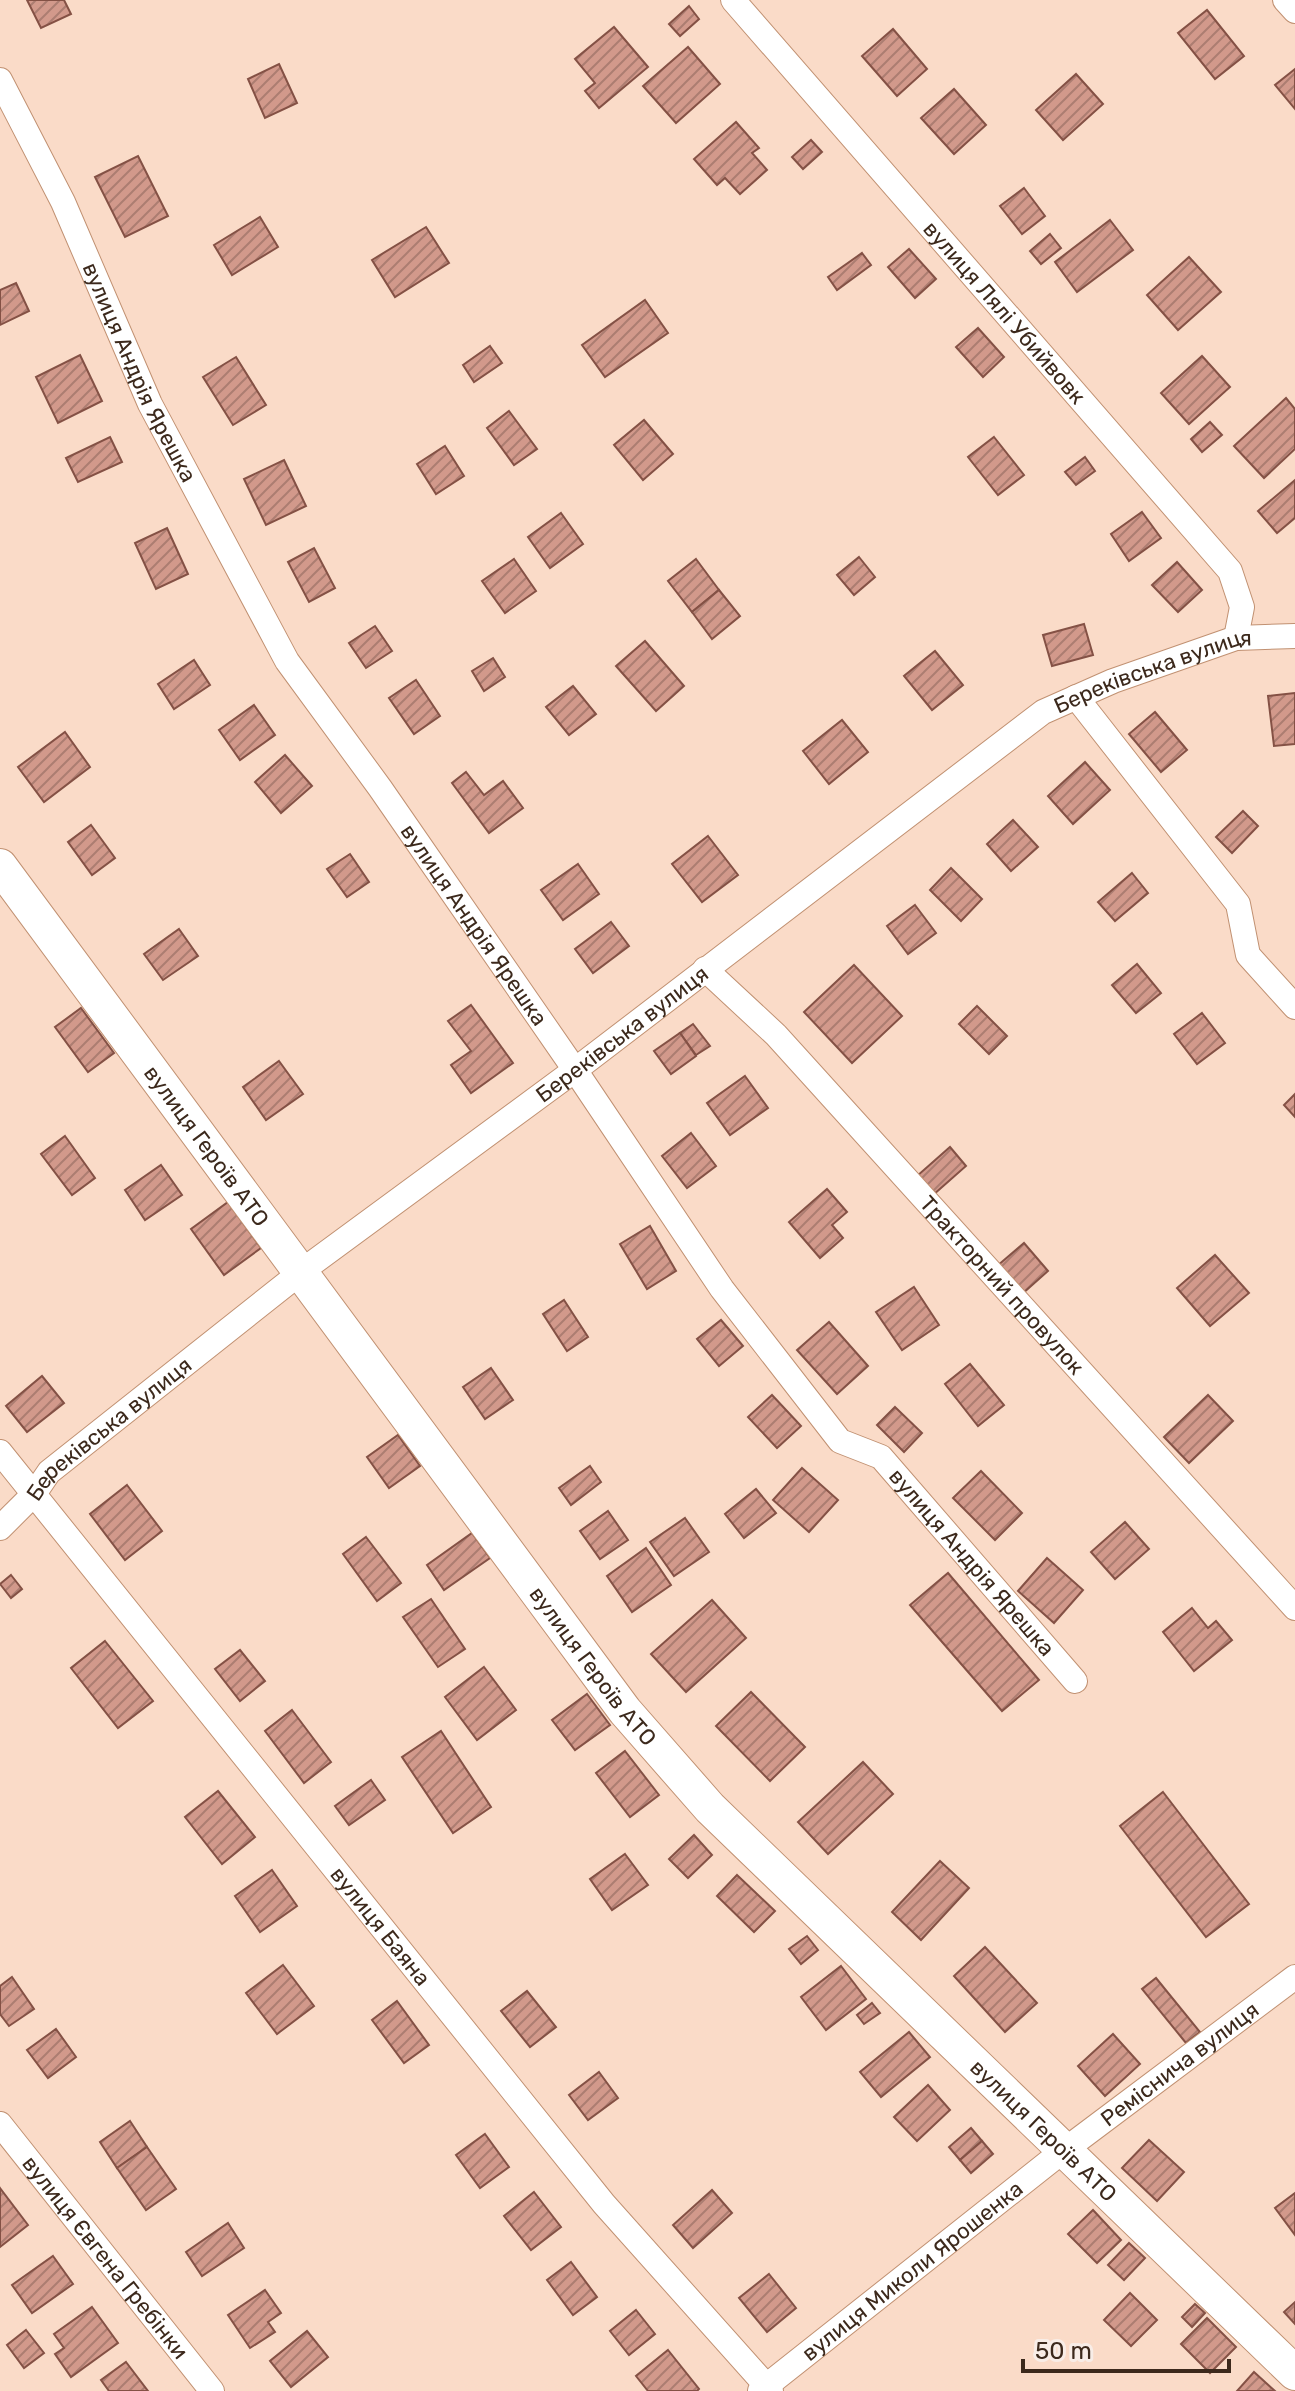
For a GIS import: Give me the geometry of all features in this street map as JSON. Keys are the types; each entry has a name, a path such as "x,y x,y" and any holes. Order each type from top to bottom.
{"street":[{"name":"вулиця Лялі Убийвовк","path":"733,0 1230,571 1242,607 1236,638"},
{"path":"1285,0 1295,11"},
{"name":"вулиця Андрія Ярешка","path":"0,80 63,202 150,404 287,661 380,788 722,1289 840,1441 881,1457 1075,1681"},
{"name":"Береківська вулиця","path":"0,1528 34,1494 49,1472 299,1275 575,1070 1043,712 1236,638 1295,636"},
{"path":"1076,697 1238,904 1248,955 1295,1007"},
{"name":"вулиця Героїв АТО","path":"0,866 299,1275 625,1711 710,1808 1063,2152 1294,2371"},
{"name":"Тракторний провулок","path":"705,969 776,1035 1295,1608"},
{"name":"вулиця Баяна","path":"0,1452 604,2204 766,2389"},
{"name":"Реміснича вулиця","path":"1063,2152 1295,1977"},
{"name":"вулиця Євгена Гребінки","path":"0,2124 212,2391"},
{"name":"вулиця Миколи Ярошенка","path":"766,2389 1063,2152"}],"building":[{"path":"27,0 64,0 71,14 41,28"},
{"path":"689,6 699,19 680,36 669,24"},
{"path":"1207,10 1244,56 1215,79 1178,33"},
{"path":"614,27 648,67 599,108 585,91 595,83 575,59"},
{"path":"893,29 927,69 897,96 862,56"},
{"path":"688,47 720,84 676,123 643,86"},
{"path":"279,64 297,103 265,118 248,79"},
{"path":"1295,69 1295,109 1275,85"},
{"path":"1076,74 1103,104 1063,140 1036,110"},
{"path":"954,89 986,125 954,154 921,118"},
{"path":"736,122 759,148 752,153 767,170 740,194 725,178 717,185 694,159"},
{"path":"811,140 822,152 803,169 792,157"},
{"path":"138,156 168,216 125,237 95,177"},
{"path":"1024,188 1045,216 1022,234 1000,206"},
{"path":"260,217 278,247 232,275 214,245"},
{"path":"1110,220 1133,250 1077,292 1055,262"},
{"path":"426,227 449,263 395,297 372,260"},
{"path":"1050,234 1061,248 1041,264 1030,251"},
{"path":"909,249 936,279 915,298 888,267"},
{"path":"862,253 871,265 837,290 828,277"},
{"path":"1189,257 1221,292 1178,330 1147,295"},
{"path":"16,283 29,311 0,325 0,290"},
{"path":"645,300 668,333 605,377 582,345"},
{"path":"978,328 1004,357 983,377 956,347"},
{"path":"490,346 502,363 474,382 463,365"},
{"path":"80,355 102,401 58,423 36,377"},
{"path":"1202,356 1230,387 1189,424 1161,393"},
{"path":"236,357 266,405 233,425 203,377"},
{"path":"1286,398 1295,409 1295,449 1264,478 1234,446"},
{"path":"509,411 537,449 514,465 487,428"},
{"path":"644,420 673,454 643,480 614,445"},
{"path":"1210,422 1222,435 1202,452 1191,439"},
{"path":"110,437 122,462 78,482 66,458"},
{"path":"994,437 1024,475 998,495 968,457"},
{"path":"445,446 464,476 436,494 417,464"},
{"path":"1085,457 1095,471 1076,485 1065,472"},
{"path":"284,460 306,506 266,525 244,479"},
{"path":"1295,480 1295,518 1277,533 1258,511"},
{"path":"1142,512 1161,538 1129,561 1111,534"},
{"path":"561,513 583,544 550,568 528,537"},
{"path":"167,528 188,574 156,589 135,543"},
{"path":"314,548 335,588 309,602 288,562"},
{"path":"859,557 875,577 854,595 837,575"},
{"path":"514,559 536,591 505,613 482,581"},
{"path":"696,559 719,590 692,612 668,581"},
{"path":"1177,562 1202,590 1178,612 1152,585"},
{"path":"719,590 740,616 712,639 692,612"},
{"path":"1084,624 1093,655 1052,666 1043,635"},
{"path":"375,626 392,651 366,668 349,643"},
{"path":"645,641 684,686 656,711 616,666"},
{"path":"935,651 963,685 932,710 904,676"},
{"path":"493,658 505,677 484,691 472,671"},
{"path":"194,660 210,685 174,709 158,684"},
{"path":"416,680 440,716 414,734 389,698"},
{"path":"573,686 596,714 569,735 546,707"},
{"path":"1295,693 1295,744 1274,746 1268,696"},
{"path":"254,705 275,735 240,760 219,730"},
{"path":"1155,712 1187,750 1161,772 1129,734"},
{"path":"842,720 868,752 829,784 803,751"},
{"path":"65,732 90,767 44,802 18,767"},
{"path":"285,755 312,786 281,813 255,782"},
{"path":"1085,762 1110,790 1073,824 1048,796"},
{"path":"466,772 484,795 503,781 523,808 489,833 452,783"},
{"path":"1243,811 1258,826 1232,853 1216,837"},
{"path":"1013,820 1038,847 1011,871 987,844"},
{"path":"91,825 115,858 92,875 68,842"},
{"path":"708,836 738,875 702,902 672,864"},
{"path":"350,854 369,882 347,897 327,869"},
{"path":"578,864 599,894 563,920 541,890"},
{"path":"951,868 982,899 961,921 930,890"},
{"path":"1132,873 1148,893 1115,921 1098,902"},
{"path":"915,905 936,933 908,954 887,926"},
{"path":"611,922 629,946 593,973 575,949"},
{"path":"179,929 198,956 163,980 144,954"},
{"path":"1137,964 1161,993 1136,1013 1112,985"},
{"path":"854,965 902,1016 852,1063 804,1012"},
{"path":"471,1005 513,1063 471,1093 451,1065 471,1051 448,1021"},
{"path":"977,1006 1007,1036 989,1054 959,1024"},
{"path":"81,1008 114,1053 88,1072 55,1027"},
{"path":"1202,1013 1225,1043 1197,1064 1174,1034"},
{"path":"693,1024 710,1046 696,1055 680,1033"},
{"path":"680,1033 696,1056 671,1074 654,1051"},
{"path":"279,1061 303,1094 266,1120 243,1087"},
{"path":"745,1076 768,1108 730,1135 707,1103"},
{"path":"1295,1094 1295,1117 1284,1105"},
{"path":"691,1133 716,1166 687,1188 662,1156"},
{"path":"65,1136 95,1178 72,1195 41,1154"},
{"path":"950,1147 966,1166 933,1195 917,1176"},
{"path":"161,1165 182,1195 145,1220 125,1190"},
{"path":"827,1189 847,1212 832,1225 843,1238 820,1258 789,1222"},
{"path":"228,1202 261,1248 224,1275 191,1229"},
{"path":"650,1226 676,1271 647,1289 620,1244"},
{"path":"1024,1243 1048,1271 1022,1294 997,1266"},
{"path":"1215,1255 1249,1293 1210,1326 1177,1288"},
{"path":"914,1287 939,1325 902,1350 876,1312"},
{"path":"564,1300 588,1337 567,1351 543,1314"},
{"path":"721,1320 743,1346 719,1366 697,1339"},
{"path":"829,1322 868,1366 837,1394 797,1350"},
{"path":"970,1364 1004,1405 978,1426 945,1384"},
{"path":"491,1368 513,1400 485,1419 463,1387"},
{"path":"42,1376 64,1403 27,1432 6,1406"},
{"path":"772,1395 801,1426 777,1448 748,1417"},
{"path":"1208,1395 1233,1421 1189,1463 1164,1437"},
{"path":"895,1407 922,1433 904,1452 877,1425"},
{"path":"398,1435 420,1466 389,1488 367,1457"},
{"path":"590,1466 601,1482 571,1505 559,1488"},
{"path":"802,1468 838,1500 809,1532 773,1500"},
{"path":"981,1471 1022,1513 995,1540 953,1498"},
{"path":"127,1485 162,1531 125,1560 90,1514"},
{"path":"756,1489 776,1513 744,1538 725,1514"},
{"path":"608,1511 628,1540 600,1559 580,1531"},
{"path":"685,1518 709,1552 674,1576 650,1542"},
{"path":"1125,1522 1149,1549 1115,1579 1091,1552"},
{"path":"472,1533 490,1558 444,1590 427,1565"},
{"path":"366,1537 401,1583 377,1601 343,1554"},
{"path":"646,1548 671,1585 632,1612 607,1576"},
{"path":"1047,1558 1083,1590 1054,1623 1018,1591"},
{"path":"948,1573 1039,1680 1002,1711 910,1605"},
{"path":"11,1575 22,1589 11,1598 0,1584"},
{"path":"431,1599 465,1649 438,1667 403,1617"},
{"path":"712,1600 746,1638 686,1692 651,1654"},
{"path":"1192,1608 1208,1628 1216,1621 1232,1640 1194,1671 1163,1632"},
{"path":"105,1641 153,1701 118,1728 71,1668"},
{"path":"240,1650 265,1681 240,1701 215,1669"},
{"path":"484,1667 516,1710 477,1740 445,1697"},
{"path":"751,1692 805,1747 770,1781 716,1726"},
{"path":"587,1694 610,1725 575,1750 552,1720"},
{"path":"292,1710 331,1762 304,1783 265,1731"},
{"path":"441,1731 491,1807 453,1833 402,1757"},
{"path":"625,1751 659,1795 630,1817 596,1773"},
{"path":"863,1762 893,1794 828,1854 798,1822"},
{"path":"371,1780 385,1800 349,1825 335,1806"},
{"path":"218,1791 255,1837 222,1864 185,1817"},
{"path":"1163,1792 1249,1904 1206,1937 1120,1826"},
{"path":"694,1835 712,1855 688,1878 669,1859"},
{"path":"625,1854 648,1885 612,1910 590,1879"},
{"path":"940,1861 969,1888 921,1940 892,1912"},
{"path":"272,1870 297,1906 260,1932 235,1896"},
{"path":"737,1875 775,1911 754,1932 717,1896"},
{"path":"807,1936 818,1950 801,1964 789,1949"},
{"path":"985,1947 1037,2003 1005,2032 954,1976"},
{"path":"283,1965 314,2006 277,2034 246,1993"},
{"path":"841,1966 866,1999 826,2030 801,1997"},
{"path":"12,1977 34,2009 9,2026 0,2014 0,1986"},
{"path":"1156,1978 1200,2032 1186,2043 1142,1989"},
{"path":"527,1991 556,2027 530,2047 501,2011"},
{"path":"397,2001 429,2045 404,2063 372,2020"},
{"path":"872,2003 880,2013 864,2024 857,2015"},
{"path":"56,2029 76,2057 48,2078 27,2050"},
{"path":"909,2032 930,2057 881,2097 860,2072"},
{"path":"1113,2034 1140,2064 1105,2096 1078,2066"},
{"path":"599,2072 618,2098 588,2120 569,2095"},
{"path":"928,2085 950,2110 917,2141 894,2117"},
{"path":"130,2121 147,2147 117,2168 100,2142"},
{"path":"971,2128 982,2141 960,2160 949,2147"},
{"path":"485,2134 509,2167 480,2188 456,2155"},
{"path":"1149,2140 1184,2172 1157,2201 1122,2168"},
{"path":"982,2141 993,2154 971,2173 960,2160"},
{"path":"147,2147 176,2189 146,2210 117,2168"},
{"path":"0,2188 28,2225 0,2247"},
{"path":"712,2190 732,2213 693,2248 673,2225"},
{"path":"534,2192 561,2227 531,2250 504,2216"},
{"path":"1295,2193 1295,2235 1275,2208"},
{"path":"1093,2210 1121,2240 1097,2263 1068,2234"},
{"path":"228,2223 244,2248 202,2276 186,2252"},
{"path":"1129,2243 1145,2258 1124,2280 1108,2265"},
{"path":"53,2256 73,2284 32,2313 12,2285"},
{"path":"571,2262 597,2297 573,2315 547,2280"},
{"path":"769,2274 796,2308 767,2332 739,2298"},
{"path":"265,2290 281,2313 268,2322 275,2332 250,2348 228,2315"},
{"path":"1130,2293 1157,2320 1131,2346 1104,2320"},
{"path":"1295,2302 1295,2324 1284,2312"},
{"path":"1195,2304 1205,2313 1192,2327 1182,2317"},
{"path":"92,2307 118,2343 71,2377 55,2354 64,2348 54,2334"},
{"path":"636,2310 655,2334 629,2355 610,2331"},
{"path":"1207,2318 1236,2347 1210,2373 1181,2344"},
{"path":"26,2330 44,2353 24,2368 7,2345"},
{"path":"307,2331 328,2357 291,2387 270,2361"},
{"path":"668,2350 699,2389 697,2391 648,2391 636,2376"},
{"path":"126,2362 148,2391 109,2391 101,2380"},
{"path":"1254,2372 1275,2391 1237,2391"}]}
